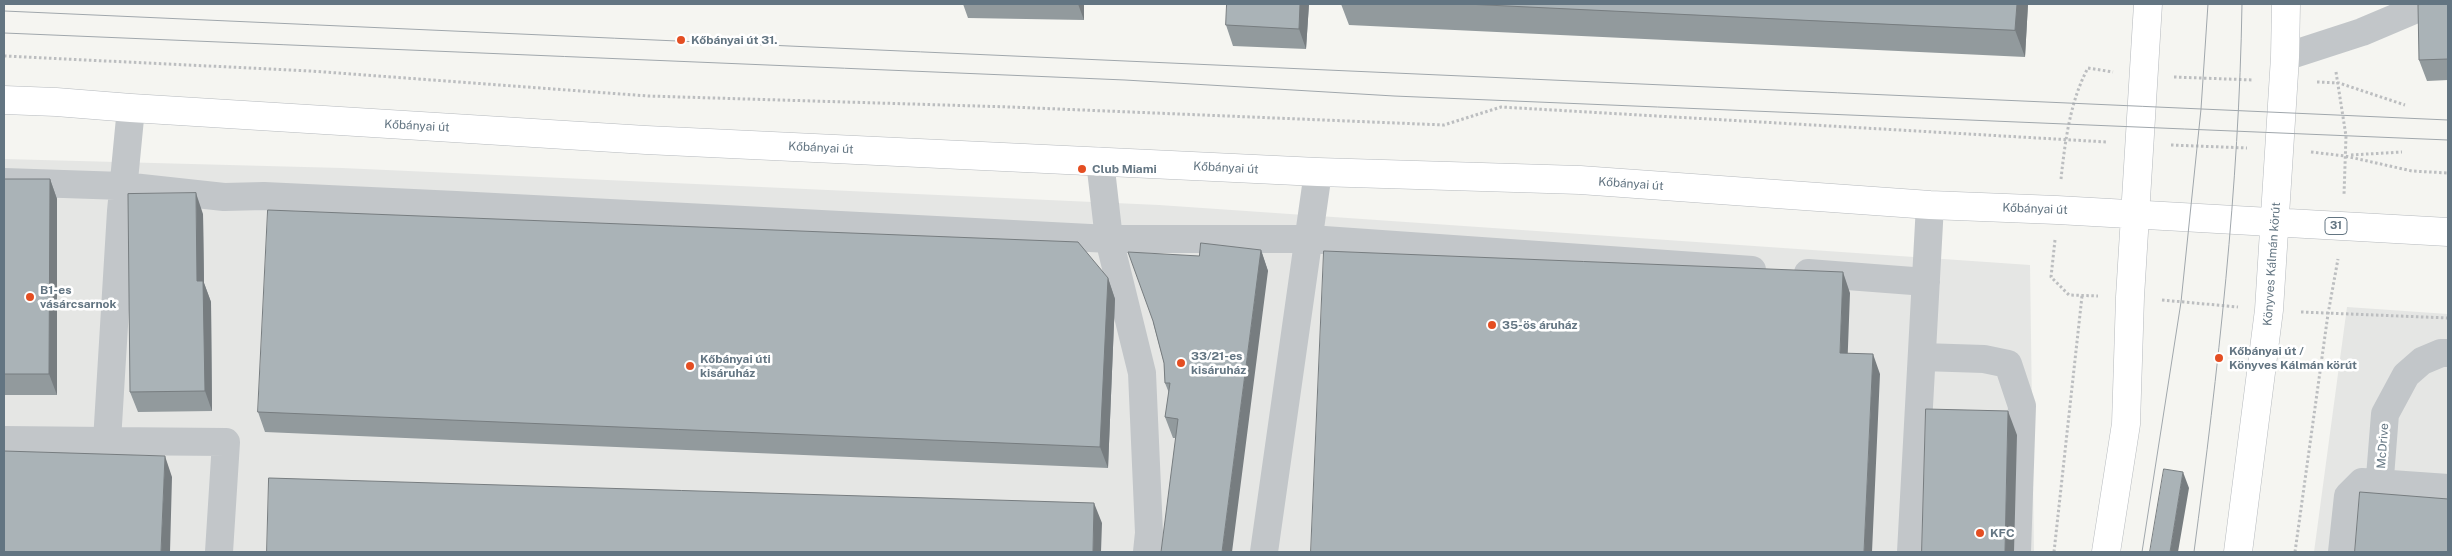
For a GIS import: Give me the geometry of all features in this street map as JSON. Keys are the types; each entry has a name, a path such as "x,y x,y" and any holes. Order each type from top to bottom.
{"main road":[{"path":"2106,552 2126,424 2130,297 2148,4"},
{"name":"Könyves Kálmán körút","path":"2238,552 2269,310 2285,69 2286,4"},
{"name":"Kőbányai út","path":"4,100 646,140 1318,172 1580,180 1930,205 2136,214 2448,232"}],"lane":[{"path":"2285,69 2329,42 2362,32 2428,4"},
{"path":"107,441 131,108"},
{"path":"1100,161 1109,239 1142,373 1149,533 1147,552"},
{"path":"1264,552 1310,239 1318,172"},
{"path":"4,182 124,186 224,198 302,198 1109,239 1310,239 1926,282"},
{"path":"1911,552 1930,205"},
{"name":"McDrive","path":"2379,492 2385,414 2406,376 2422,361 2441,353 2448,354"},
{"path":"1922,357 1984,359 2008,364 2022,406 2018,552"},
{"path":"4,440 226,442 219,552"},
{"path":"2342,552 2348,496 2362,482 2379,492 2448,488"}],"path":[{"path":"2295,552 2328,314 2343,227 2346,136 2338,83 2329,42"},
{"path":"4,56 311,70 648,96 1000,107 1444,125 1501,107 2140,144 2280,149 2345,156 2412,171 2448,173"},
{"path":"2405,105 2338,83 2285,69 2145,77 2088,68 2082,80 2066,140 2057,210 2052,277 2069,295 2130,297 2328,314 2448,318"},
{"path":"2345,156 2402,152"},
{"path":"2054,552 2082,296"}],"shaded area":[{"path":"4,159 342,168 1159,205 2030,265 2034,552 4,552"},
{"path":"2347,307 2448,314 2448,552 2314,552"}],"building":[{"path":"1227,4 1300,4 1299,29 1226,25"},
{"path":"1466,4 2017,4 2015,30"},
{"path":"2448,4 2448,59 2419,60 2418,5"},
{"name":"B1-es vásárcsarnok","path":"4,179 50,179 49,374 4,374"},
{"path":"196,193 197,281 203,281 205,391 130,392 128,194"},
{"name":"Kőbányai úti kisáruház","path":"268,210 1078,242 1108,278 1100,447 258,412"},
{"path":"1201,243 1261,250 1222,552 1161,552 1178,419 1165,417 1170,383 1165,383 1164,363 1153,321 1128,252 1199,256"},
{"path":"1324,251 1843,272 1840,353 1873,354 1864,552 1311,552"},
{"path":"1926,409 2008,411 2005,552 1922,552"},
{"path":"4,451 165,456 161,552 4,552"},
{"path":"2164,469 2183,472 2170,552 2150,552"},
{"path":"269,478 1094,503 1093,552 267,552"},
{"path":"2360,492 2448,499 2448,552 2355,552"}],"tram line":[{"path":"2142,552 2181,302 2201,109 2208,4"},
{"path":"2194,552 2226,279 2237,142 2242,4"},
{"path":"4,11 2448,120"},
{"path":"4,33 1125,80 1394,96 2448,140"}],"place":[{"name":"Kőbányai út 31.","path":"681,40"},
{"name":"Club Miami","path":"1082,169"},
{"name":"B1-es vásárcsarnok","path":"30,297"},
{"name":"35-ös áruház","path":"1492,325"},
{"name":"Kőbányai út / Könyves Kálmán körút","path":"2219,358"},
{"name":"33/21-es kisáruház","path":"1181,363"},
{"name":"Kőbányai úti kisáruház","path":"690,366"},
{"name":"KFC","path":"1980,533"}]}
